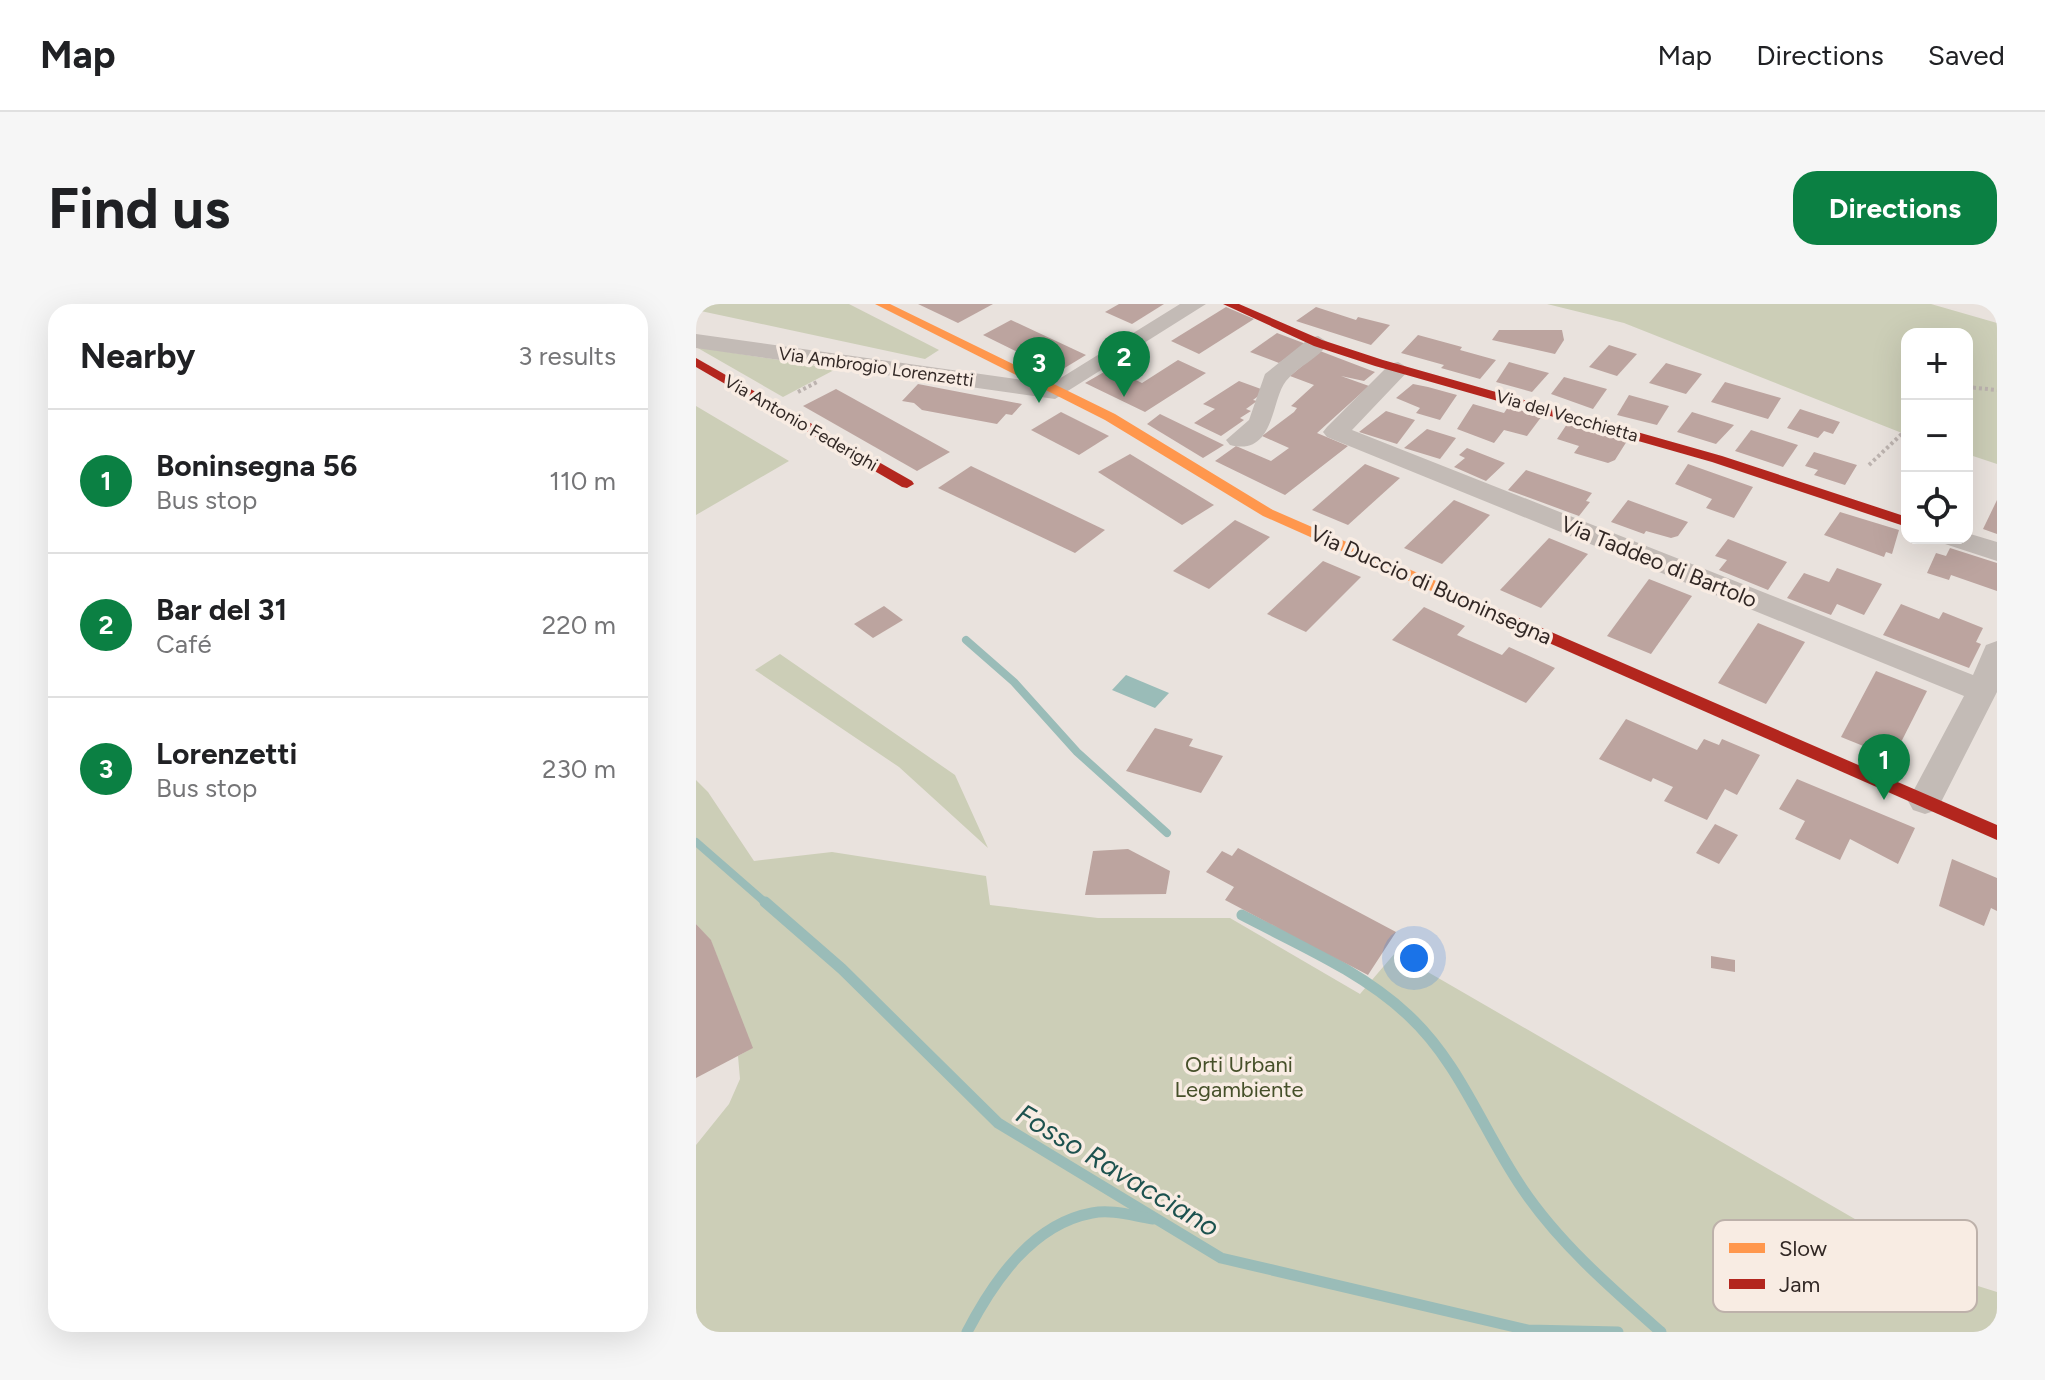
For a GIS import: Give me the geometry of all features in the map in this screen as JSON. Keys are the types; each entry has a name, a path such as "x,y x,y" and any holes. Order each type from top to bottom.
{"street":[{"name":"Via Duccio di Buoninsegna","path":"881,304 1110,417 1268,513 1997,833"},
{"path":"1055,392 1195,304"},
{"name":"Via del Vecchietta","path":"1229,304 1318,343 1398,369 1717,459 1901,520"},
{"name":"Via Ambrogio Lorenzetti","path":"696,341 1055,392"},
{"path":"1239,440 1260,423 1273,379 1318,343"},
{"name":"Via Antonio Federighi","path":"696,362 907,484"},
{"name":"Via Taddeo di Bartolo","path":"1398,369 1336,432 1992,669"},
{"path":"1973,544 1997,552"},
{"path":"1925,801 1992,669"}],"path":[{"path":"772,406 819,381"},
{"path":"1973,388 1997,390"},
{"path":"1869,465 1901,435"}],"green space":[{"path":"710,304 849,304 939,350 925,359 696,310"},
{"path":"1547,304 1931,304 1997,323 1997,464 1973,456 1973,328 1901,328 1901,433 1624,323"},
{"path":"696,347 836,369 783,397"},
{"path":"696,406 789,461 696,515"},
{"path":"780,654 955,775 988,848 899,767 755,670"},
{"name":"Orti Urbani Legambiente","path":"696,780 708,792 754,861 832,852 986,876 990,905 1098,918 1230,918 1360,994 1395,953 1857,1220 1713,1220 1713,1312 1977,1312 1977,1286 1997,1292 1997,1332 696,1332 696,1145 729,1104 740,1079 738,1056 752,1048 711,941 696,924"}],"water":[{"path":"1126,675 1169,693 1155,708 1112,690"}],"building":[{"path":"918,304 993,304 958,323"},
{"path":"1119,304 1164,304 1132,324 1105,312"},
{"path":"1226,307 1254,319 1199,354 1171,341"},
{"path":"1316,307 1356,320 1358,317 1390,325 1371,345 1296,321"},
{"path":"1011,320 1086,355 1058,372 983,335"},
{"path":"1499,330 1562,330 1564,340 1555,354 1492,340"},
{"path":"1277,333 1306,344 1279,363 1250,352"},
{"path":"1418,335 1496,360 1480,379 1401,353"},
{"path":"1609,345 1637,354 1617,376 1589,367"},
{"path":"1320,351 1375,372 1364,381 1341,376 1369,386 1317,433 1348,446 1285,495 1215,461 1236,446 1271,461 1289,448 1262,436 1294,412 1297,408 1291,406 1314,385 1290,376"},
{"path":"1178,360 1206,373 1145,412 1085,383 1111,368 1142,383"},
{"path":"1509,362 1549,373 1532,392 1496,382"},
{"path":"1666,363 1702,374 1686,394 1649,383"},
{"path":"1564,377 1607,389 1593,409 1551,394"},
{"path":"1239,381 1261,389 1261,394 1253,400 1257,401 1246,409 1251,411 1240,418 1244,420 1221,436 1194,423 1215,409 1203,404"},
{"path":"1725,382 1781,398 1768,419 1711,402"},
{"path":"918,384 1022,404 997,424 922,410 914,403 902,401"},
{"path":"1413,384 1457,395 1440,420 1416,413 1420,408 1396,398"},
{"path":"836,389 950,452 917,471 803,406"},
{"path":"1629,395 1669,406 1657,425 1617,415"},
{"path":"1473,404 1504,413 1508,407 1542,416 1527,436 1504,430 1494,443 1457,429"},
{"path":"1800,409 1840,422 1833,434 1824,431 1818,438 1787,428"},
{"path":"1386,411 1415,420 1397,444 1359,432"},
{"path":"1061,412 1109,436 1079,455 1031,430"},
{"path":"1692,412 1734,425 1716,444 1677,432"},
{"path":"1160,414 1224,445 1203,458 1147,424"},
{"path":"1567,424 1627,441 1615,460 1608,463 1574,453 1579,446 1557,439"},
{"path":"1427,429 1456,438 1440,459 1404,448"},
{"path":"1751,430 1798,445 1783,467 1735,451"},
{"path":"1467,448 1505,463 1486,481 1454,467 1465,458 1459,455"},
{"path":"1814,452 1857,465 1845,485 1814,475 1818,470 1805,466"},
{"path":"1130,454 1214,505 1182,525 1098,472"},
{"path":"1365,464 1400,478 1348,525 1312,510"},
{"path":"1688,464 1753,487 1734,518 1706,508 1712,499 1675,484"},
{"path":"971,466 1105,530 1075,553 938,488"},
{"path":"1526,470 1592,493 1586,501 1590,502 1579,516 1508,490"},
{"path":"1454,500 1490,515 1442,564 1404,548"},
{"path":"1628,500 1688,522 1678,536 1671,538 1646,531 1644,534 1611,522"},
{"path":"1997,500 1997,534 1983,529"},
{"path":"1840,512 1899,530 1892,554 1886,552 1884,557 1824,535"},
{"path":"1235,520 1270,537 1209,589 1173,571"},
{"path":"1549,538 1588,554 1541,608 1500,590"},
{"path":"1728,539 1787,562 1768,590 1719,570 1727,560 1715,556"},
{"path":"1950,548 1997,563 1997,591 1951,575 1949,580 1927,573 1936,553 1946,556"},
{"path":"1323,561 1361,577 1306,632 1267,614"},
{"path":"1837,568 1882,584 1864,615 1837,604 1831,615 1787,598 1804,573 1829,582"},
{"path":"1649,579 1692,596 1651,654 1607,636"},
{"path":"1901,604 1939,619 1943,612 1983,628 1976,642 1981,644 1969,668 1883,635"},
{"path":"884,606 903,620 873,638 854,624"},
{"path":"1424,607 1465,626 1457,635 1502,655 1509,647 1555,668 1526,703 1392,640"},
{"path":"1758,623 1805,642 1766,704 1718,683"},
{"path":"1876,671 1927,691 1893,758 1841,737"},
{"path":"1626,719 1697,750 1704,739 1719,745 1722,739 1760,755 1737,795 1725,789 1707,820 1664,801 1673,787 1653,778 1651,782 1599,759"},
{"path":"1155,728 1193,739 1189,746 1223,756 1201,793 1126,771"},
{"path":"1797,779 1915,828 1898,864 1850,839 1840,860 1795,839 1805,821 1779,809"},
{"path":"1715,824 1738,835 1719,864 1696,853"},
{"path":"1238,848 1396,932 1368,975 1225,900 1234,887 1206,872 1222,851 1232,856"},
{"path":"1128,849 1170,871 1166,894 1085,895 1093,851"},
{"path":"1952,859 1997,878 1997,911 1991,908 1984,926 1939,906"},
{"path":"696,924 711,940 753,1048 696,1078"},
{"path":"1711,956 1735,960 1735,972 1711,968"}],"waterway":[{"path":"966,640 1014,682 1077,752 1167,833"},
{"name":"Fosso Ravacciano","path":"696,842 767,904"},
{"name":"Fosso Ravacciano","path":"765,902 842,969 998,1123 1221,1258 1528,1330 1618,1332"},
{"path":"1242,915 1350,972 1408,1015 1457,1076 1508,1166 1552,1228 1661,1332"},
{"path":"967,1332 1002,1275 1033,1242 1051,1229 1070,1219 1100,1212 1153,1219"}],"traffic: slow":[{"path":"881,304 1110,417 1268,513 1461,598"}],"traffic: jam":[{"path":"1229,304 1318,343 1379,363 1717,459 1901,520"},
{"path":"696,362 907,484"},
{"path":"1461,598 1997,833"}],"place":[{"name":"Bar del 31","path":"1124,397"},
{"name":"Lorenzetti","path":"1039,403"},
{"name":"Boninsegna 56","path":"1884,800"}]}
